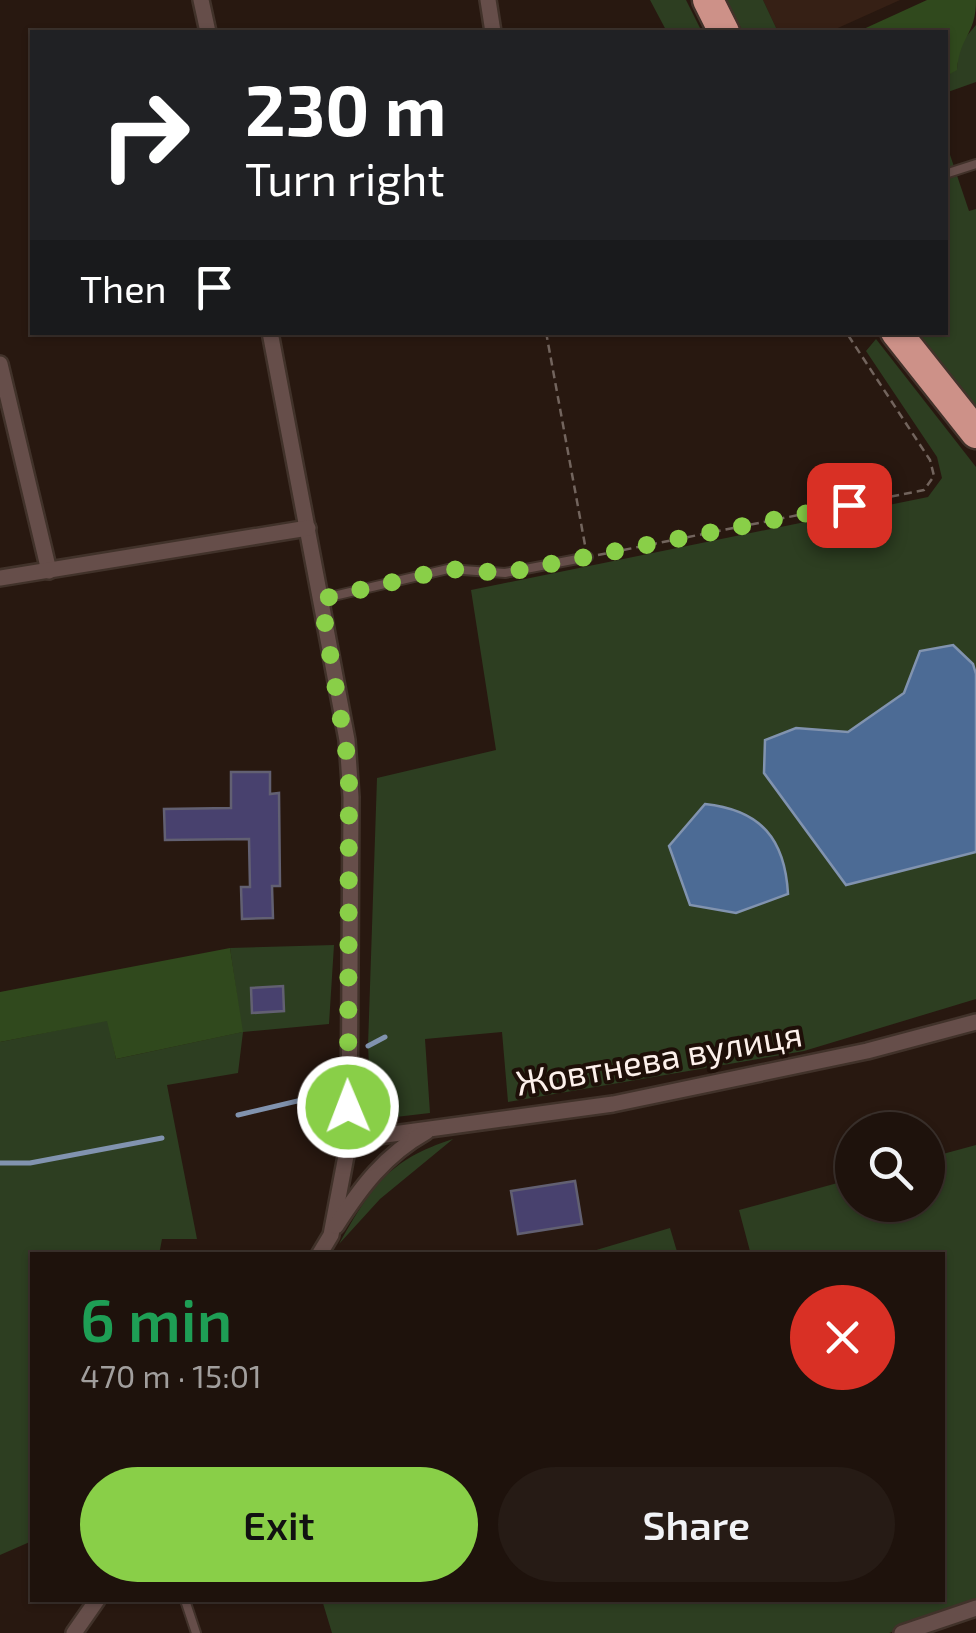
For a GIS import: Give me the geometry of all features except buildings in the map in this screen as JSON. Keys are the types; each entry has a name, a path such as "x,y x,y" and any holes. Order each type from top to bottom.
{"highway":[{"path":"708,0 723,30"},
{"path":"898,335 976,433"}],"street":[{"path":"201,0 208,30"},
{"path":"488,0 493,30"},
{"path":"271,335 347,740 349,1140 331,1235"},
{"path":"0,364 49,571"},
{"path":"0,578 308,528"},
{"name":"Жовтнева вулиця","path":"349,1140 612,1104 867,1050 976,1022"},
{"path":"321,1252 364,1182 404,1144 438,1125"},
{"path":"74,1633 96,1602"},
{"path":"902,1633 976,1608"}],"lane":[{"path":"948,173 976,164"},
{"path":"321,599 448,569 505,573 588,557"},
{"path":"187,1602 196,1633"}],"path":[{"path":"547,335 588,557 924,490 934,476 930,460 848,335"}],"shaded area":[{"path":"763,0 900,0 833,30 777,30"}],"green space":[{"path":"650,0 686,0 701,30 666,30"},
{"path":"727,0 763,0 777,30 742,30"},
{"path":"927,0 976,0 957,70 948,75 948,30 861,30"},
{"path":"976,25 976,82 948,92 948,75 957,69 959,45"},
{"path":"948,149 969,211 976,209 976,408 919,335 948,335"},
{"path":"876,339 976,467 976,674 973,664 904,693 848,732 796,728 846,885 976,852 976,999 804,1051 508,1102 502,1032 425,1039 430,1113 387,1118 371,1103 368,1046 377,778 496,750 471,590 928,497 942,478 937,457 866,351"},
{"path":"334,945 329,1024 243,1032 238,1073 167,1085 197,1239 162,1239 160,1252 30,1252 30,1542 0,1555 0,1042 108,1020 116,1059 242,1032 230,948"},
{"path":"230,948 243,1032 116,1059 107,1021 0,1042 0,992"},
{"path":"453,1139 380,1199 339,1244 372,1191 397,1166"},
{"path":"976,1145 976,1604 889,1633 332,1633 323,1602 945,1602 945,1252 750,1252 739,1210 835,1184 835,1222 945,1222 945,1153"},
{"path":"670,1228 677,1252 593,1252"}],"water":[{"path":"953,645 973,664 976,674 976,852 846,885 764,773 765,740 796,728 848,732 904,693 920,651"},
{"path":"705,804 741,813 766,831 782,858 788,894 736,913 690,905 669,846"}],"waterway":[{"path":"368,1046 385,1037"},
{"path":"238,1115 327,1094 340,1081"},
{"path":"0,1163 30,1163 162,1138"}],"route":[{"path":"348,1107 349,768 321,599 448,569 505,573 849,505"}]}
